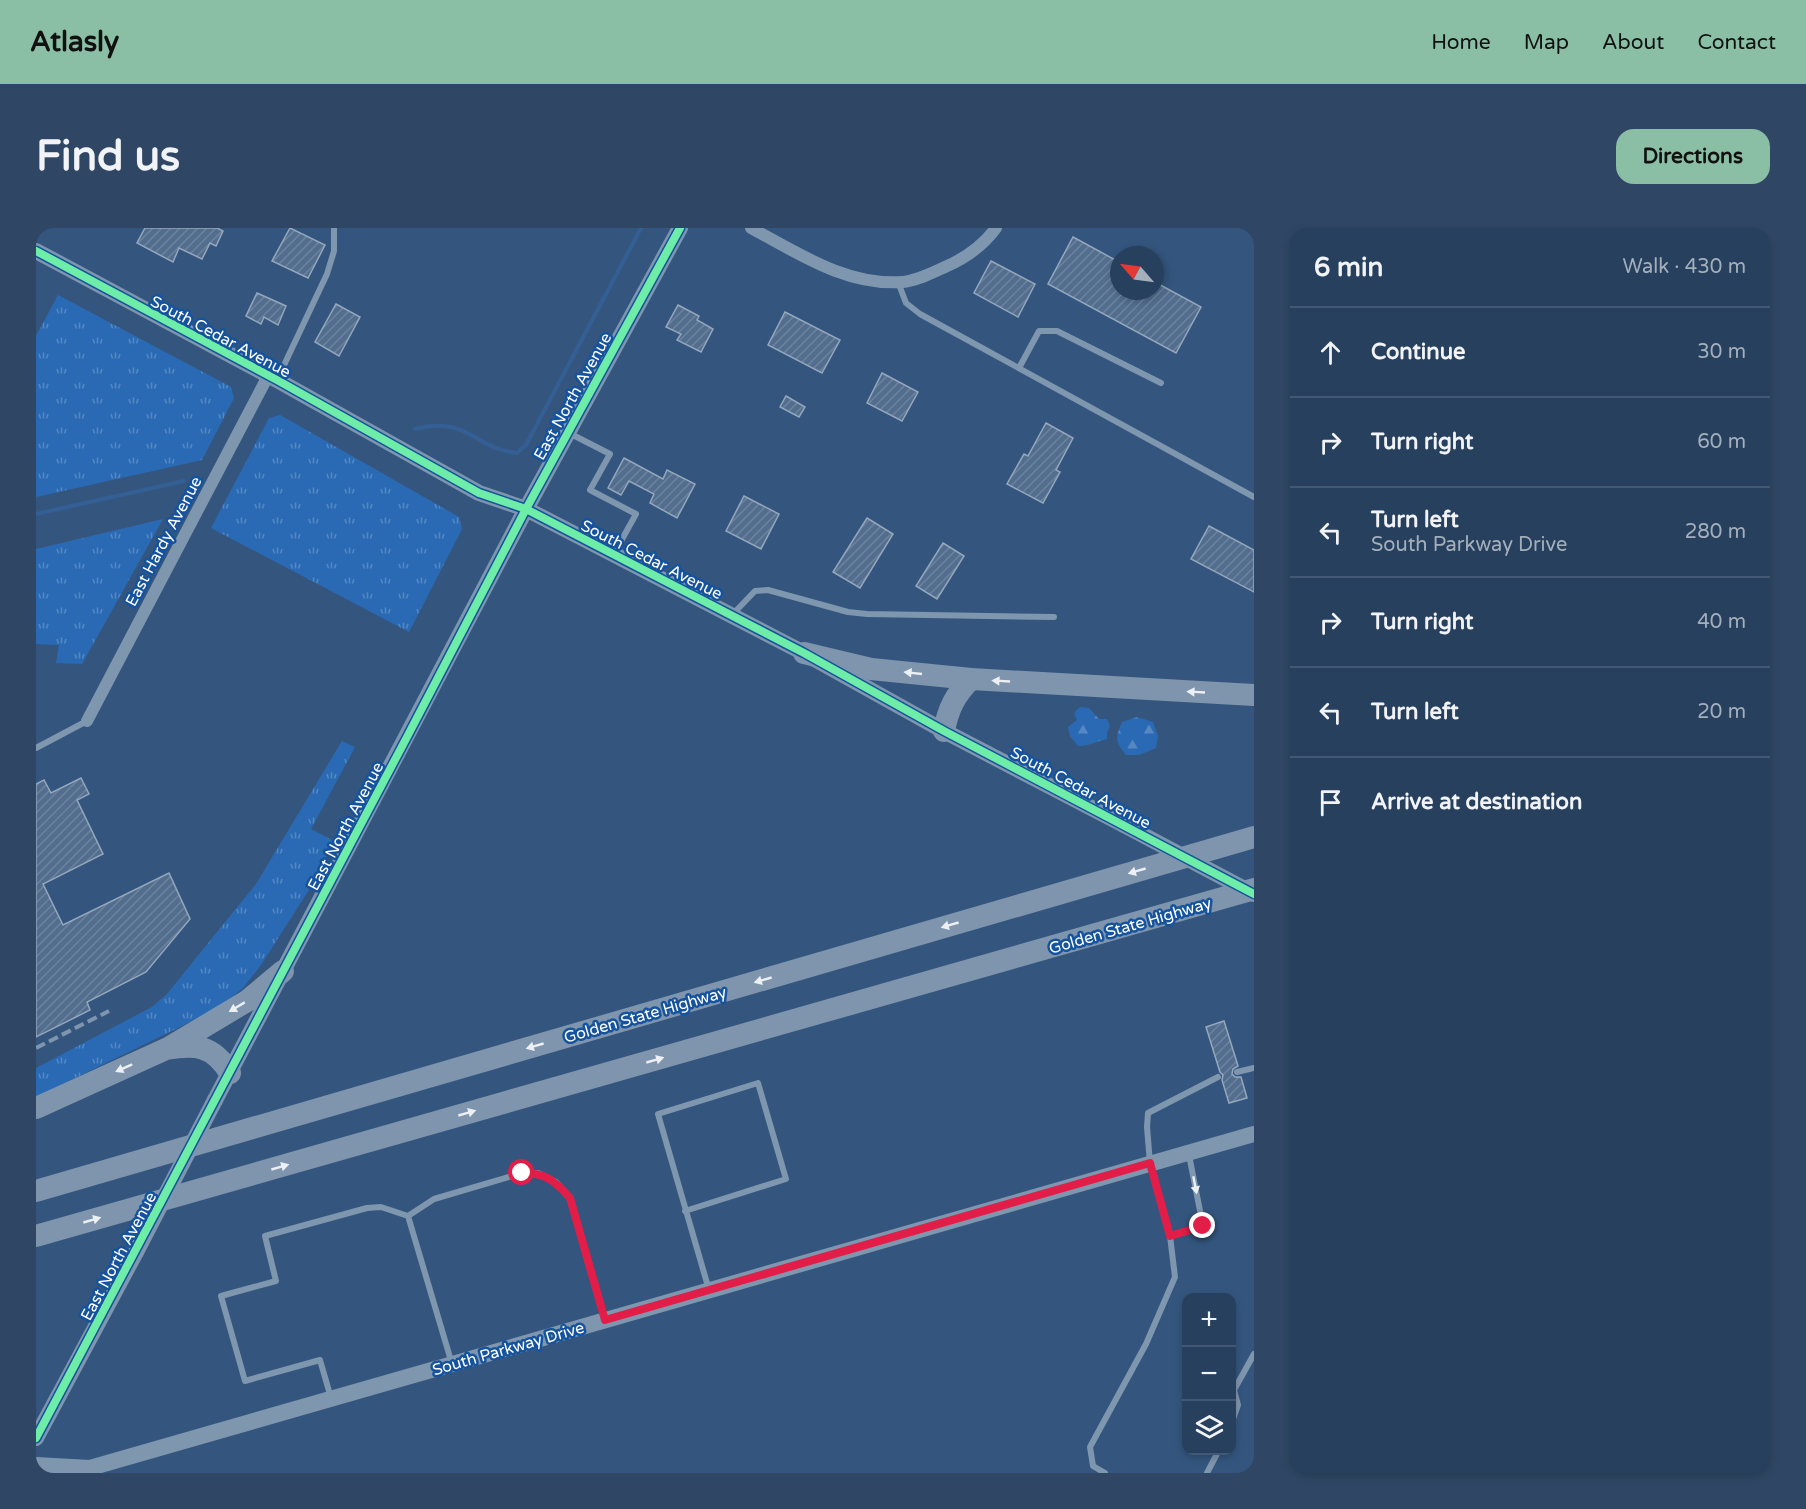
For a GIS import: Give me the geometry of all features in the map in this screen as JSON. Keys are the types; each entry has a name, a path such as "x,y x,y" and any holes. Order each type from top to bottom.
{"highway":[{"path":"804,653 871,669 971,679 1254,695"},
{"path":"944,731 952,700 971,679"},
{"name":"Golden State Highway","path":"36,1191 1254,837"},
{"name":"Golden State Highway","path":"36,1236 1254,889"},
{"path":"36,1108 165,1049 247,1000 283,971"},
{"path":"165,1049 188,1045 207,1049 222,1060 230,1073"}],"street":[{"name":"East North Avenue","path":"36,1438 526,509 680,228"},
{"path":"752,228 816,263 848,275 898,282 934,272 966,258 996,228"},
{"name":"South Cedar Avenue","path":"36,251 479,493 526,509 804,653 944,731 1254,894"},
{"name":"East Hardy Avenue","path":"87,721 272,378"},
{"name":"South Parkway Drive","path":"36,1465 85,1470 1254,1134"}],"lane":[{"path":"272,378 327,274 334,251 334,228"},
{"path":"898,282 906,303 920,314 1254,497"},
{"path":"1019,368 1039,331 1058,331 1161,383"},
{"path":"567,433 609,454 590,490 636,514 613,555"},
{"path":"731,616 754,591 768,590 848,612 867,614 1054,617"},
{"path":"36,748 87,721"},
{"path":"1237,1072 1254,1068"},
{"path":"1105,1473 1093,1466 1090,1447 1146,1344 1175,1277 1170,1236 1150,1163 1148,1113 1218,1077"},
{"path":"686,1211 786,1179 758,1083 658,1114 686,1211 709,1290"},
{"path":"1170,1236 1203,1226 1188,1153"},
{"path":"408,1216 434,1199 522,1173 538,1173 556,1182 570,1198 605,1320"},
{"path":"331,1398 320,1360 245,1381 221,1296 276,1281 265,1236 368,1208 381,1207 408,1216"},
{"path":"408,1216 452,1364"},
{"path":"1236,1411 1238,1406 1234,1390 1254,1354"},
{"path":"1207,1473 1216,1455"}],"green space":[{"path":"58,295 231,387 234,398 202,460 36,497 36,336"},
{"path":"280,415 459,517 462,529 409,632 211,528 269,418"},
{"path":"163,519 82,664 56,663 59,645 36,644 36,549"},
{"path":"1080,707 1089,708 1099,719 1107,719 1110,726 1107,739 1078,746 1070,736 1068,727 1077,720 1074,713"},
{"path":"1137,717 1153,722 1158,736 1156,748 1139,755 1126,755 1118,743 1118,732 1122,722"},
{"path":"342,741 355,747 311,829 334,841 312,885 261,965 243,988 224,1004 36,1097 36,1068 152,1007 167,994 256,884"}],"building":[{"path":"145,228 217,228 223,231 216,246 210,243 202,259 179,248 173,262 137,243"},
{"path":"290,228 325,245 308,278 272,261"},
{"path":"1073,237 1110,257 1110,300 1164,300 1164,287 1201,307 1176,353 1048,284"},
{"path":"991,261 1035,284 1018,317 974,293"},
{"path":"257,293 286,306 278,325 264,317 261,324 246,316"},
{"path":"336,304 360,317 339,356 315,342"},
{"path":"678,305 699,316 697,320 713,329 701,352 677,340 681,334 666,327"},
{"path":"785,312 840,340 822,373 768,345"},
{"path":"882,373 918,392 902,421 867,403"},
{"path":"786,396 805,407 799,417 780,407"},
{"path":"1046,423 1073,438 1056,470 1060,472 1043,503 1007,484 1024,454 1028,456"},
{"path":"624,458 663,479 667,470 695,484 677,518 650,503 654,494 629,481 621,495 608,488"},
{"path":"744,496 779,514 761,549 726,531"},
{"path":"867,518 893,534 860,588 833,572"},
{"path":"1209,526 1254,550 1254,592 1191,559"},
{"path":"943,543 964,556 937,599 916,586"},
{"path":"81,778 89,794 77,800 103,854 43,884 63,925 169,873 190,919 146,972 87,1002 90,1010 36,1037 36,784 44,780 51,793"},
{"path":"1224,1021 1238,1066 1233,1069 1232,1074 1235,1077 1241,1077 1247,1098 1229,1103 1222,1080 1223,1075 1220,1072 1206,1027"}],"waterway":[{"path":"415,429 447,426 470,434 490,446 517,453 526,445 641,228"},
{"path":"36,514 184,481"}],"railway":[{"path":"36,1048 109,1011"}],"cycle path":[{"path":"36,1438 526,509 680,228"},
{"path":"36,251 277,380 479,493 526,509 804,653 944,731 1254,894"}],"route":[{"path":"522,1173 538,1173 556,1182 570,1198 605,1320 1150,1163 1170,1236 1203,1226"}]}
